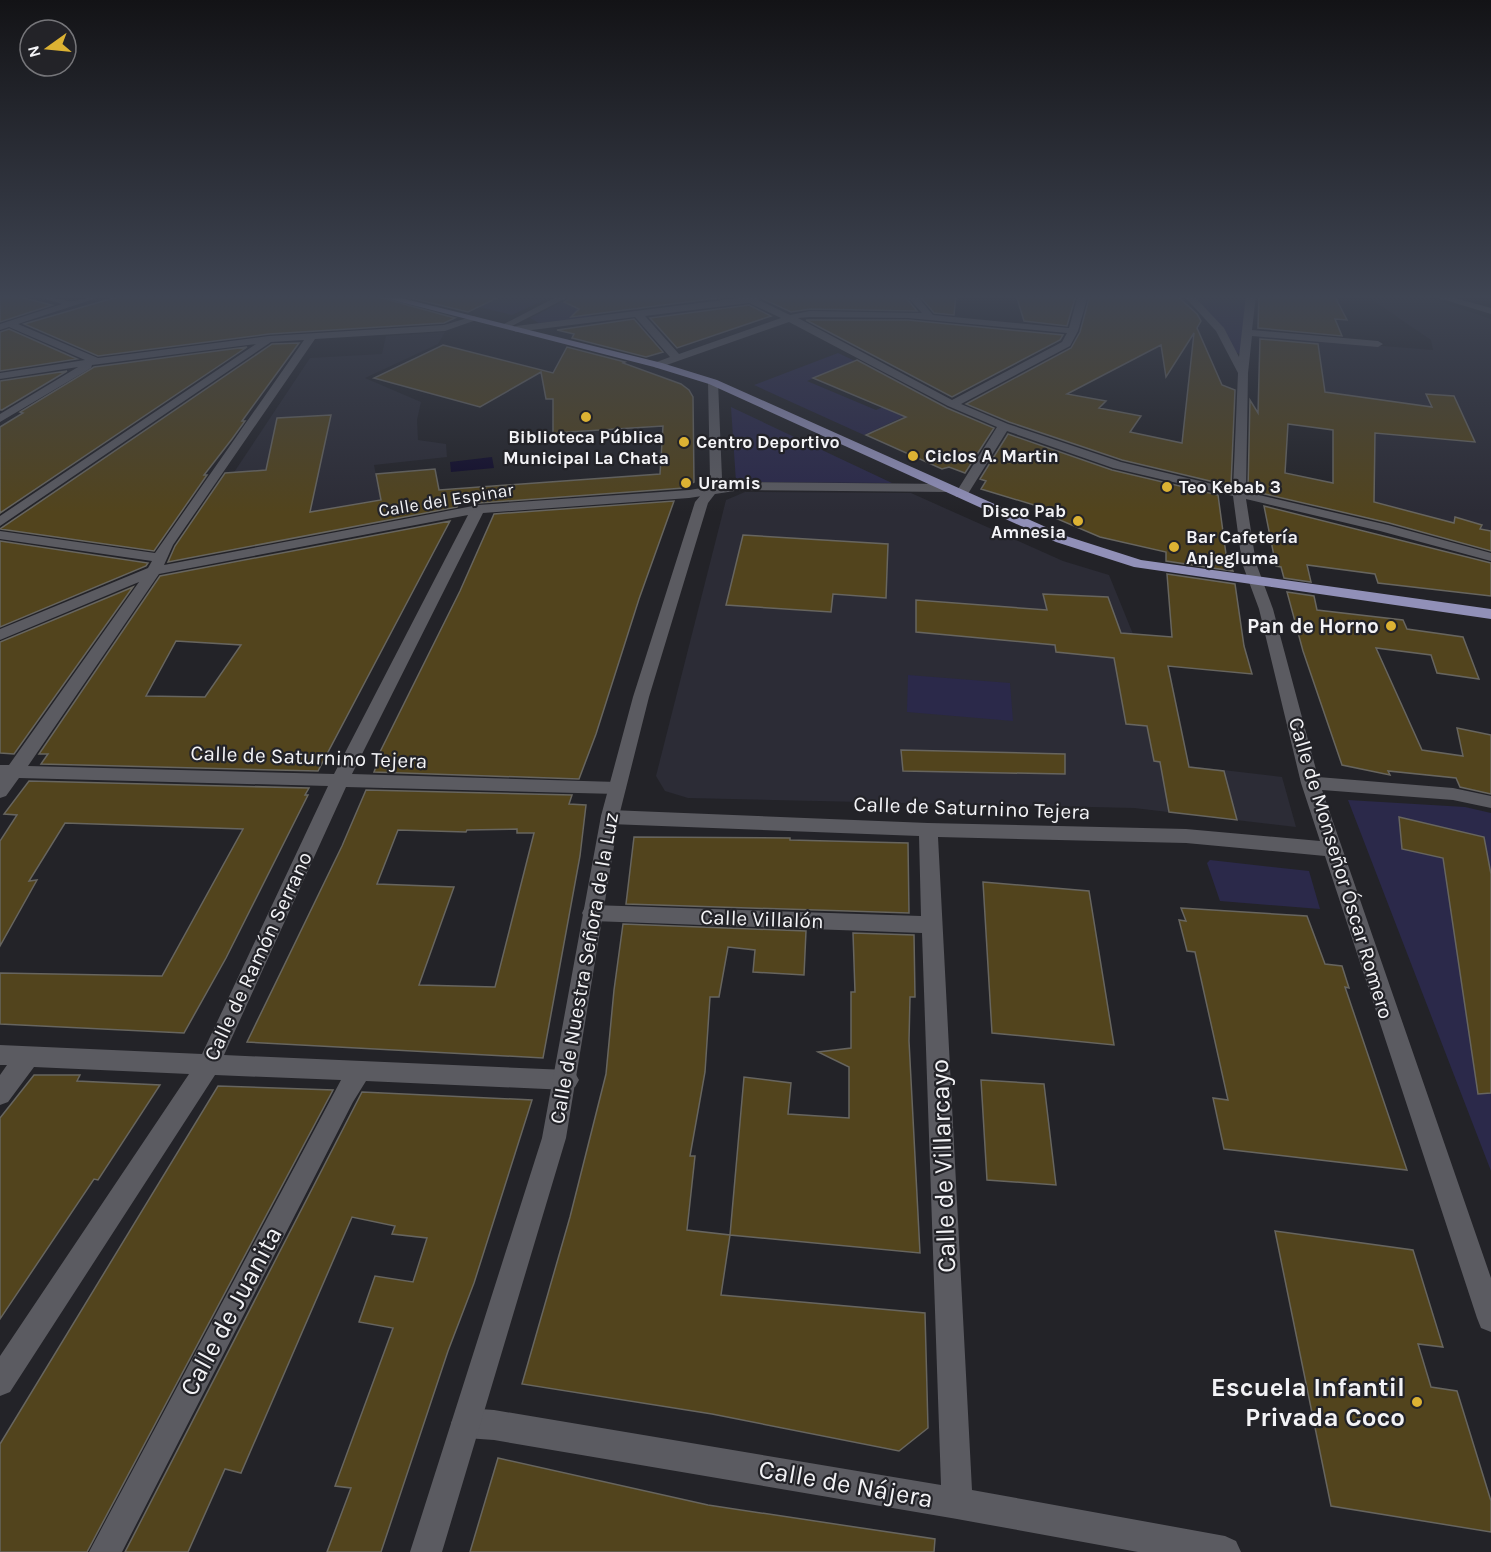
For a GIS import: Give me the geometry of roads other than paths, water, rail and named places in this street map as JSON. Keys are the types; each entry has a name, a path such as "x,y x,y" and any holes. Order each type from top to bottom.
{"main road":[{"path":"666,367 713,382 1061,539 1139,564 1491,614"}],"street":[{"path":"0,376 55,367"},
{"path":"0,419 86,367"},
{"path":"0,522 227,367"},
{"path":"0,792 7,771 157,564 166,544 290,367"},
{"path":"883,367 952,404 1004,426 1117,465 1383,528 1491,557"},
{"path":"952,404 1021,367"},
{"path":"1240,367 1243,373"},
{"name":"Calle de Monseñor Óscar Romero","path":"1244,367 1239,495 1249,563 1258,582 1310,783 1491,1318"},
{"name":"Calle de Nuestra Señora de la Luz","path":"426,1552 554,1138 567,1080 592,913 617,788 702,502 712,490 716,478 713,382"},
{"path":"955,491 1004,426"},
{"name":"Calle del Espinar","path":"0,635 157,564 478,510 689,494 741,486 955,491"},
{"name":"Calle de Ramón Serrano","path":"0,1382 208,1065 340,780 478,510"},
{"path":"0,535 157,564"},
{"name":"Calle de Saturnino Tejera","path":"7,771 617,788"},
{"path":"1310,783 1453,794 1491,802"},
{"name":"Calle de Saturnino Tejera","path":"610,817 928,830 1186,836 1332,849"},
{"name":"Calle de Villarcayo","path":"928,830 957,1503"},
{"name":"Calle Villalón","path":"592,913 933,925"},
{"path":"0,1055 567,1080"},
{"path":"0,1094 28,1056"},
{"name":"Calle de Juanita","path":"105,1552 345,1094 360,1071"},
{"name":"Calle de Nájera","path":"466,1423 494,1425 957,1503 1225,1552"}],"place":[{"name":"Biblioteca Pública Municipal La Chata","path":"586,417"},
{"name":"Centro Deportivo","path":"684,442"},
{"name":"Ciclos A. Martin","path":"913,456"},
{"name":"Uramis","path":"686,483"},
{"name":"Teo Kebab 3","path":"1167,487"},
{"name":"Disco Pab Amnesia","path":"1078,521"},
{"name":"Bar Cafetería Anjegluma","path":"1174,547"},
{"name":"Pan de Horno","path":"1391,626"},
{"name":"Escuela Infantil Privada Coco","path":"1417,1402"}]}
